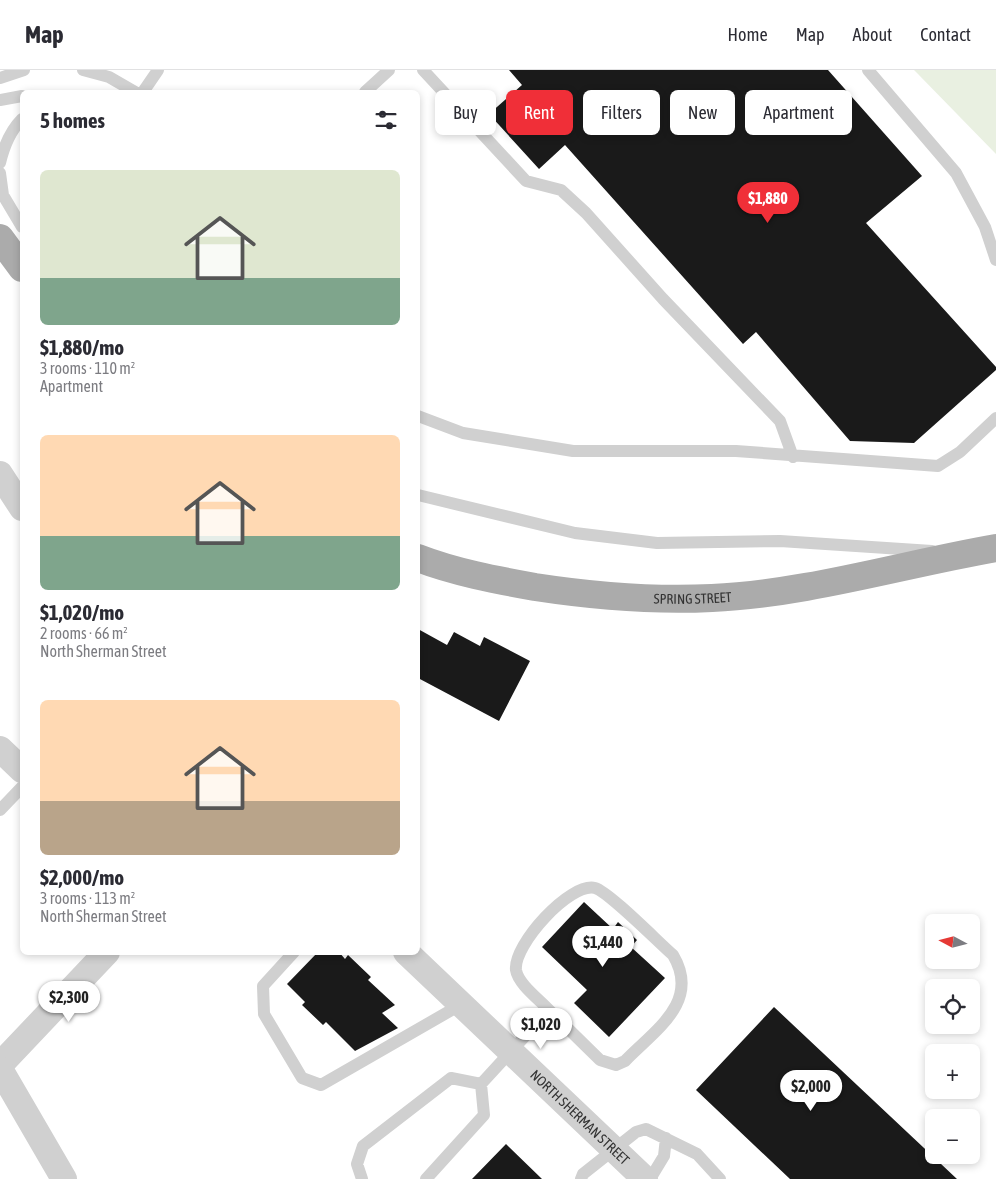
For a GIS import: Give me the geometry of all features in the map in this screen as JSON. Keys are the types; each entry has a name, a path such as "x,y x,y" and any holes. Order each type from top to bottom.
{"main road":[{"path":"0,238 20,265"},
{"name":"SPRING STREET","path":"420,559 502,581 566,592 640,599 714,598 792,588 996,548"}],"street":[{"path":"0,474 20,505"},
{"path":"0,749 20,768"},
{"path":"0,1065 105,955"},
{"name":"NORTH SHERMAN STREET","path":"409,955 645,1179"},
{"path":"0,1069 64,1179"}],"lane":[{"path":"0,78 24,70"},
{"path":"83,70 109,77 132,90"},
{"path":"144,90 158,70"},
{"path":"368,90 390,70"},
{"path":"423,70 526,181 561,190 586,213 669,306 780,421 793,457"},
{"path":"868,70 956,173 985,227 996,260"},
{"path":"0,100 20,96"},
{"path":"0,163 4,148 14,127 20,121"},
{"path":"0,173 3,195 20,224"},
{"path":"420,417 463,434 574,451 736,451 793,457 938,466 960,452 996,418"},
{"path":"420,495 575,533 657,543 780,541 967,553"},
{"path":"0,810 20,789"},
{"path":"584,888 596,888 608,896 672,955 679,966 682,979 681,998 673,1011 625,1061 616,1064 600,1060 549,1010 519,979 516,970 517,960 522,945 534,930 571,893 584,888"},
{"path":"291,955 264,986 264,1014 302,1078 313,1083 321,1085 462,1004"},
{"path":"426,1179 484,1115 481,1084 549,1010"},
{"path":"362,1179 357,1164 363,1146 451,1078 481,1084"},
{"path":"580,1179 583,1174 636,1132 646,1129 697,1154 720,1179"},
{"path":"650,1179 664,1156 666,1138"}],"green space":[{"path":"914,70 996,70 996,154 918,74"}],"building":[{"path":"509,70 828,70 846,90 745,90 745,135 852,135 852,97 922,176 866,223 996,367 996,370 914,443 850,441 756,332 743,344 565,145 539,169 508,135 573,135 573,90 516,90 522,85"},
{"path":"506,99 506,133 496,122 496,108"},
{"path":"420,630 447,645 454,632 480,646 484,637 530,661 499,721 420,679"},
{"path":"584,902 613,929 618,922 637,940 631,947 665,978 609,1037 574,1003 587,990 542,947"},
{"path":"315,955 342,955 345,959 348,955 371,977 368,980 395,1005 382,1013 398,1028 355,1051 326,1022 323,1025 302,1005 305,1002 287,984"},
{"path":"774,1007 925,1149 925,1164 941,1164 957,1179 790,1179 696,1090"},
{"path":"506,1144 542,1179 472,1179"}]}
